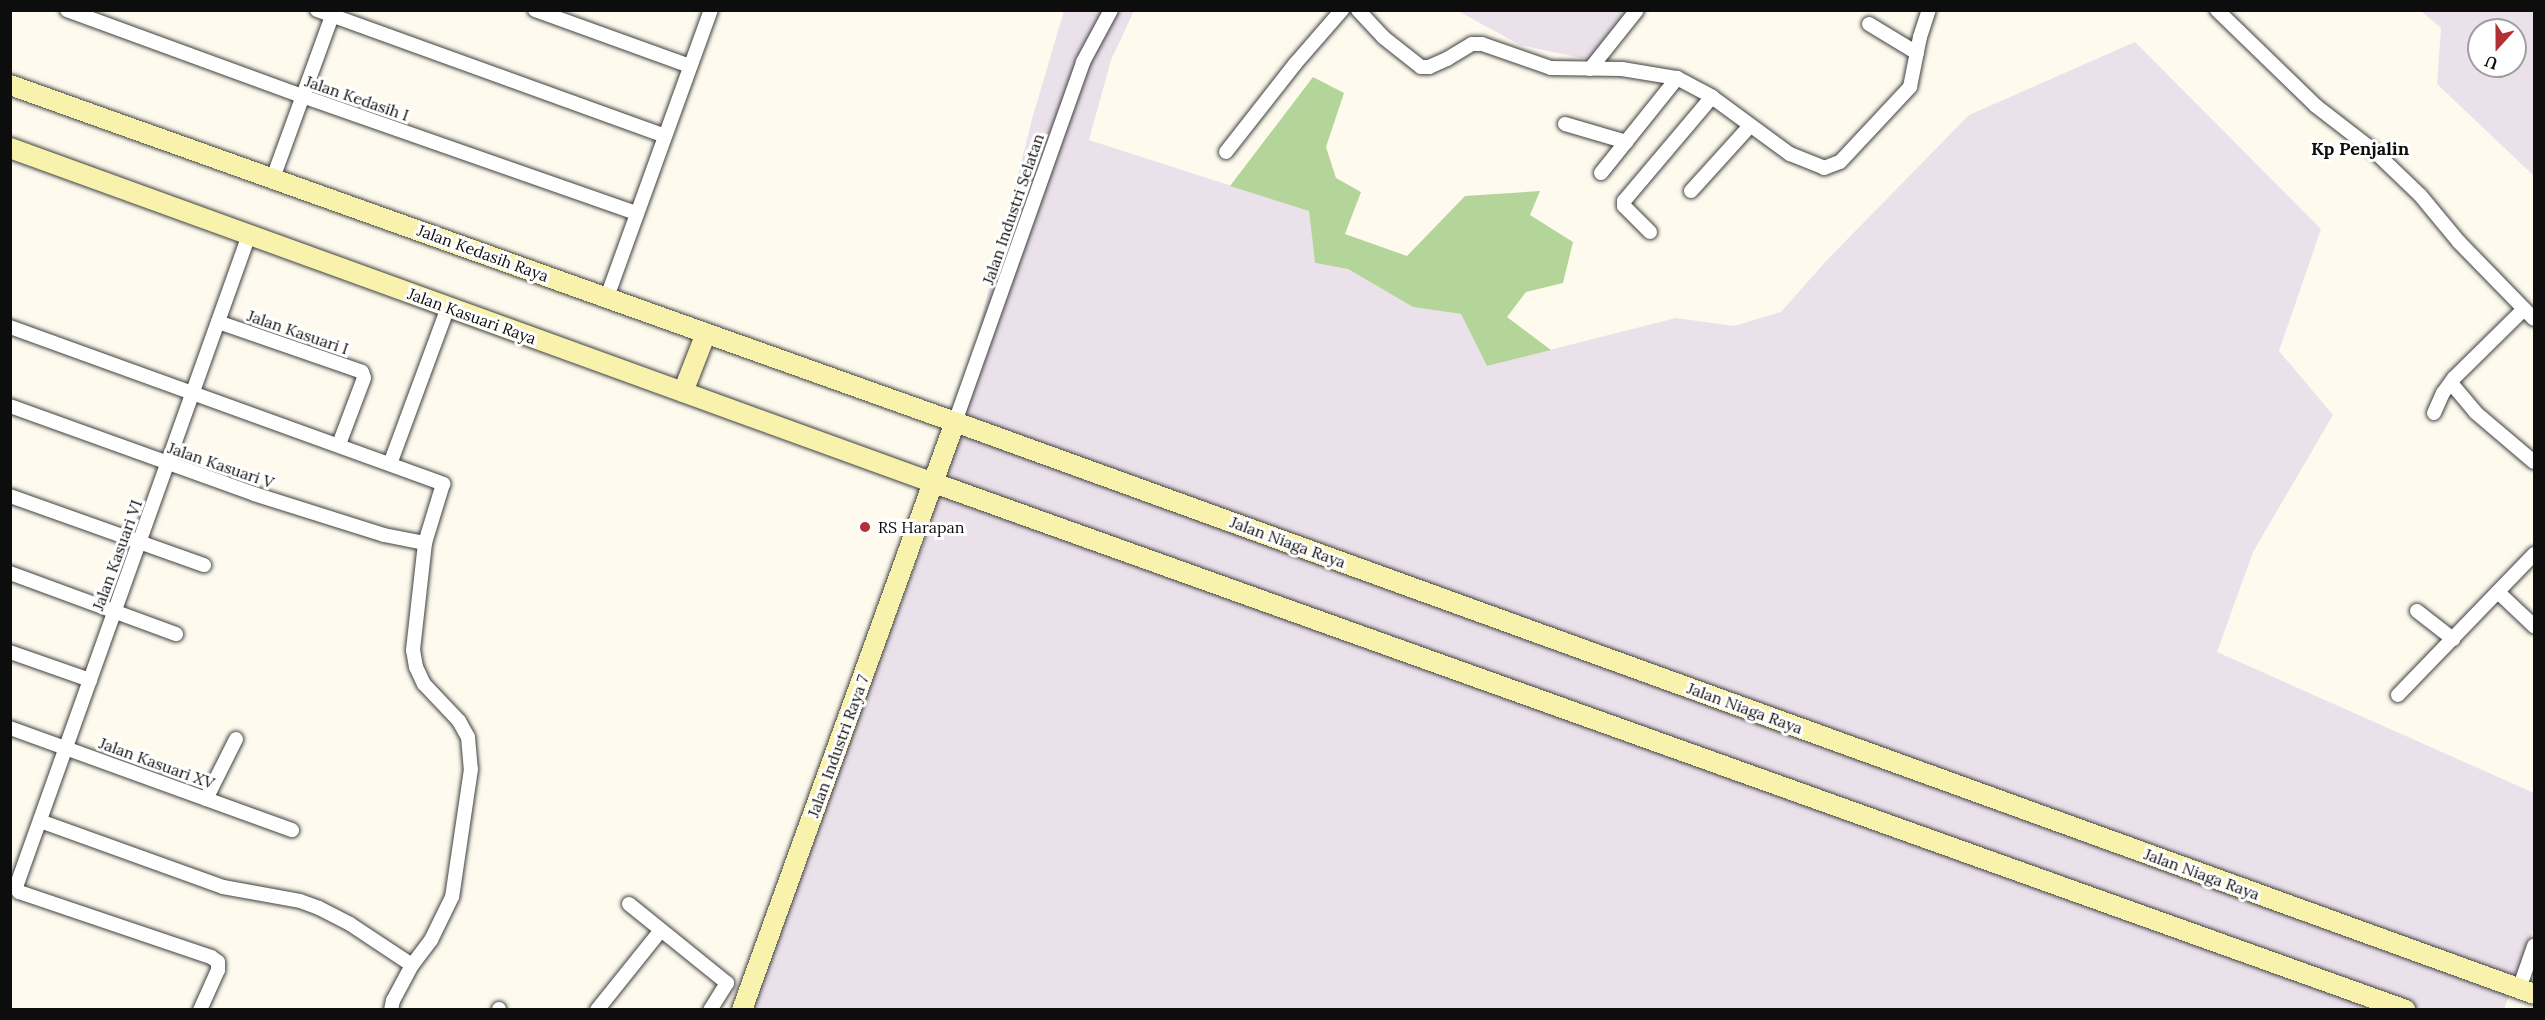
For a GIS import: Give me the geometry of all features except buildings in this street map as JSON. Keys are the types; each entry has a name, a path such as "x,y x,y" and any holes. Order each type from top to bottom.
{"main road":[{"name":"Jalan Kedasih Raya","path":"10,85 955,422"},
{"name":"Jalan Kasuari Raya","path":"10,148 934,483"},
{"path":"683,392 706,333"},
{"name":"Jalan Industri Raya 7","path":"742,1010 955,422"},
{"name":"Jalan Niaga Raya","path":"955,422 2527,991"},
{"path":"934,483 2406,1010"}],"street":[{"name":"Jalan Kedasih I","path":"67,10 302,96 637,213"},
{"path":"317,10 333,13 665,136"},
{"path":"535,10 690,66"},
{"path":"607,297 711,10"},
{"name":"Jalan Industri Selatan","path":"955,422 1083,62 1110,10"},
{"path":"1226,152 1295,64 1342,10"},
{"path":"1358,10 1383,37 1421,67 1429,67 1447,59 1472,44 1482,44 1551,68 1647,71 1677,78 1712,97 1790,154 1824,168 1840,162 1910,87 1929,10"},
{"path":"1590,69 1637,10"},
{"path":"2217,10 2316,106 2373,150 2420,195 2458,242 2523,310 2535,319"},
{"path":"273,178 333,13"},
{"path":"1869,24 1917,53"},
{"path":"1601,173 1677,78"},
{"path":"1650,232 1624,206 1624,201 1712,97"},
{"path":"1564,124 1626,142"},
{"path":"1691,191 1750,126"},
{"name":"Jalan Kasuari VI","path":"200,1010 219,966 211,957 19,892 16,887 249,235"},
{"path":"390,464 448,307"},
{"path":"2434,414 2451,383 2523,310"},
{"name":"Jalan Kasuari I","path":"218,322 363,373 364,378 339,444"},
{"path":"10,327 339,444 443,484 425,543 414,624 416,668 424,684 459,721 468,737 471,769 452,897 431,940 412,965 393,1000 391,1010"},
{"path":"2451,383 2475,412 2535,462"},
{"name":"Jalan Kasuari V","path":"10,406 167,465 384,535 425,543"},
{"path":"10,496 204,565"},
{"path":"2398,695 2535,554"},
{"path":"10,573 176,634"},
{"path":"2498,592 2535,626"},
{"path":"2417,611 2453,639"},
{"path":"10,652 90,680"},
{"name":"Jalan Kasuari XV","path":"10,728 292,830"},
{"path":"206,799 236,739"},
{"path":"40,821 213,884 300,901 319,908 350,924 412,965"},
{"path":"629,904 727,983 710,1010"},
{"path":"597,1010 661,930"},
{"path":"2527,991 2535,946"}],"shaded area":[{"path":"1064,11 1134,11 1111,60 1089,140 1309,211 1315,263 1348,269 1413,307 1461,314 1487,366 1676,318 1734,326 1781,312 1827,260 1969,115 2135,42 2321,229 2279,351 2333,415 2253,552 2217,652 2534,793 2534,928 2504,1009 748,1010 927,534 1032,119"},
{"path":"1458,11 1641,11 1605,63 1520,45"},
{"path":"2421,11 2534,11 2534,176 2437,84 2441,28"}],"green space":[{"path":"1313,77 1344,93 1326,147 1336,178 1361,192 1345,234 1407,256 1465,196 1540,191 1530,215 1573,242 1563,283 1526,292 1507,317 1551,350 1487,366 1461,314 1413,307 1348,269 1315,263 1309,211 1230,186"}],"place":[{"name":"RS Harapan","path":"865,527"}],"district":[{"name":"Kp Penjalin","path":"2360,149"}]}
